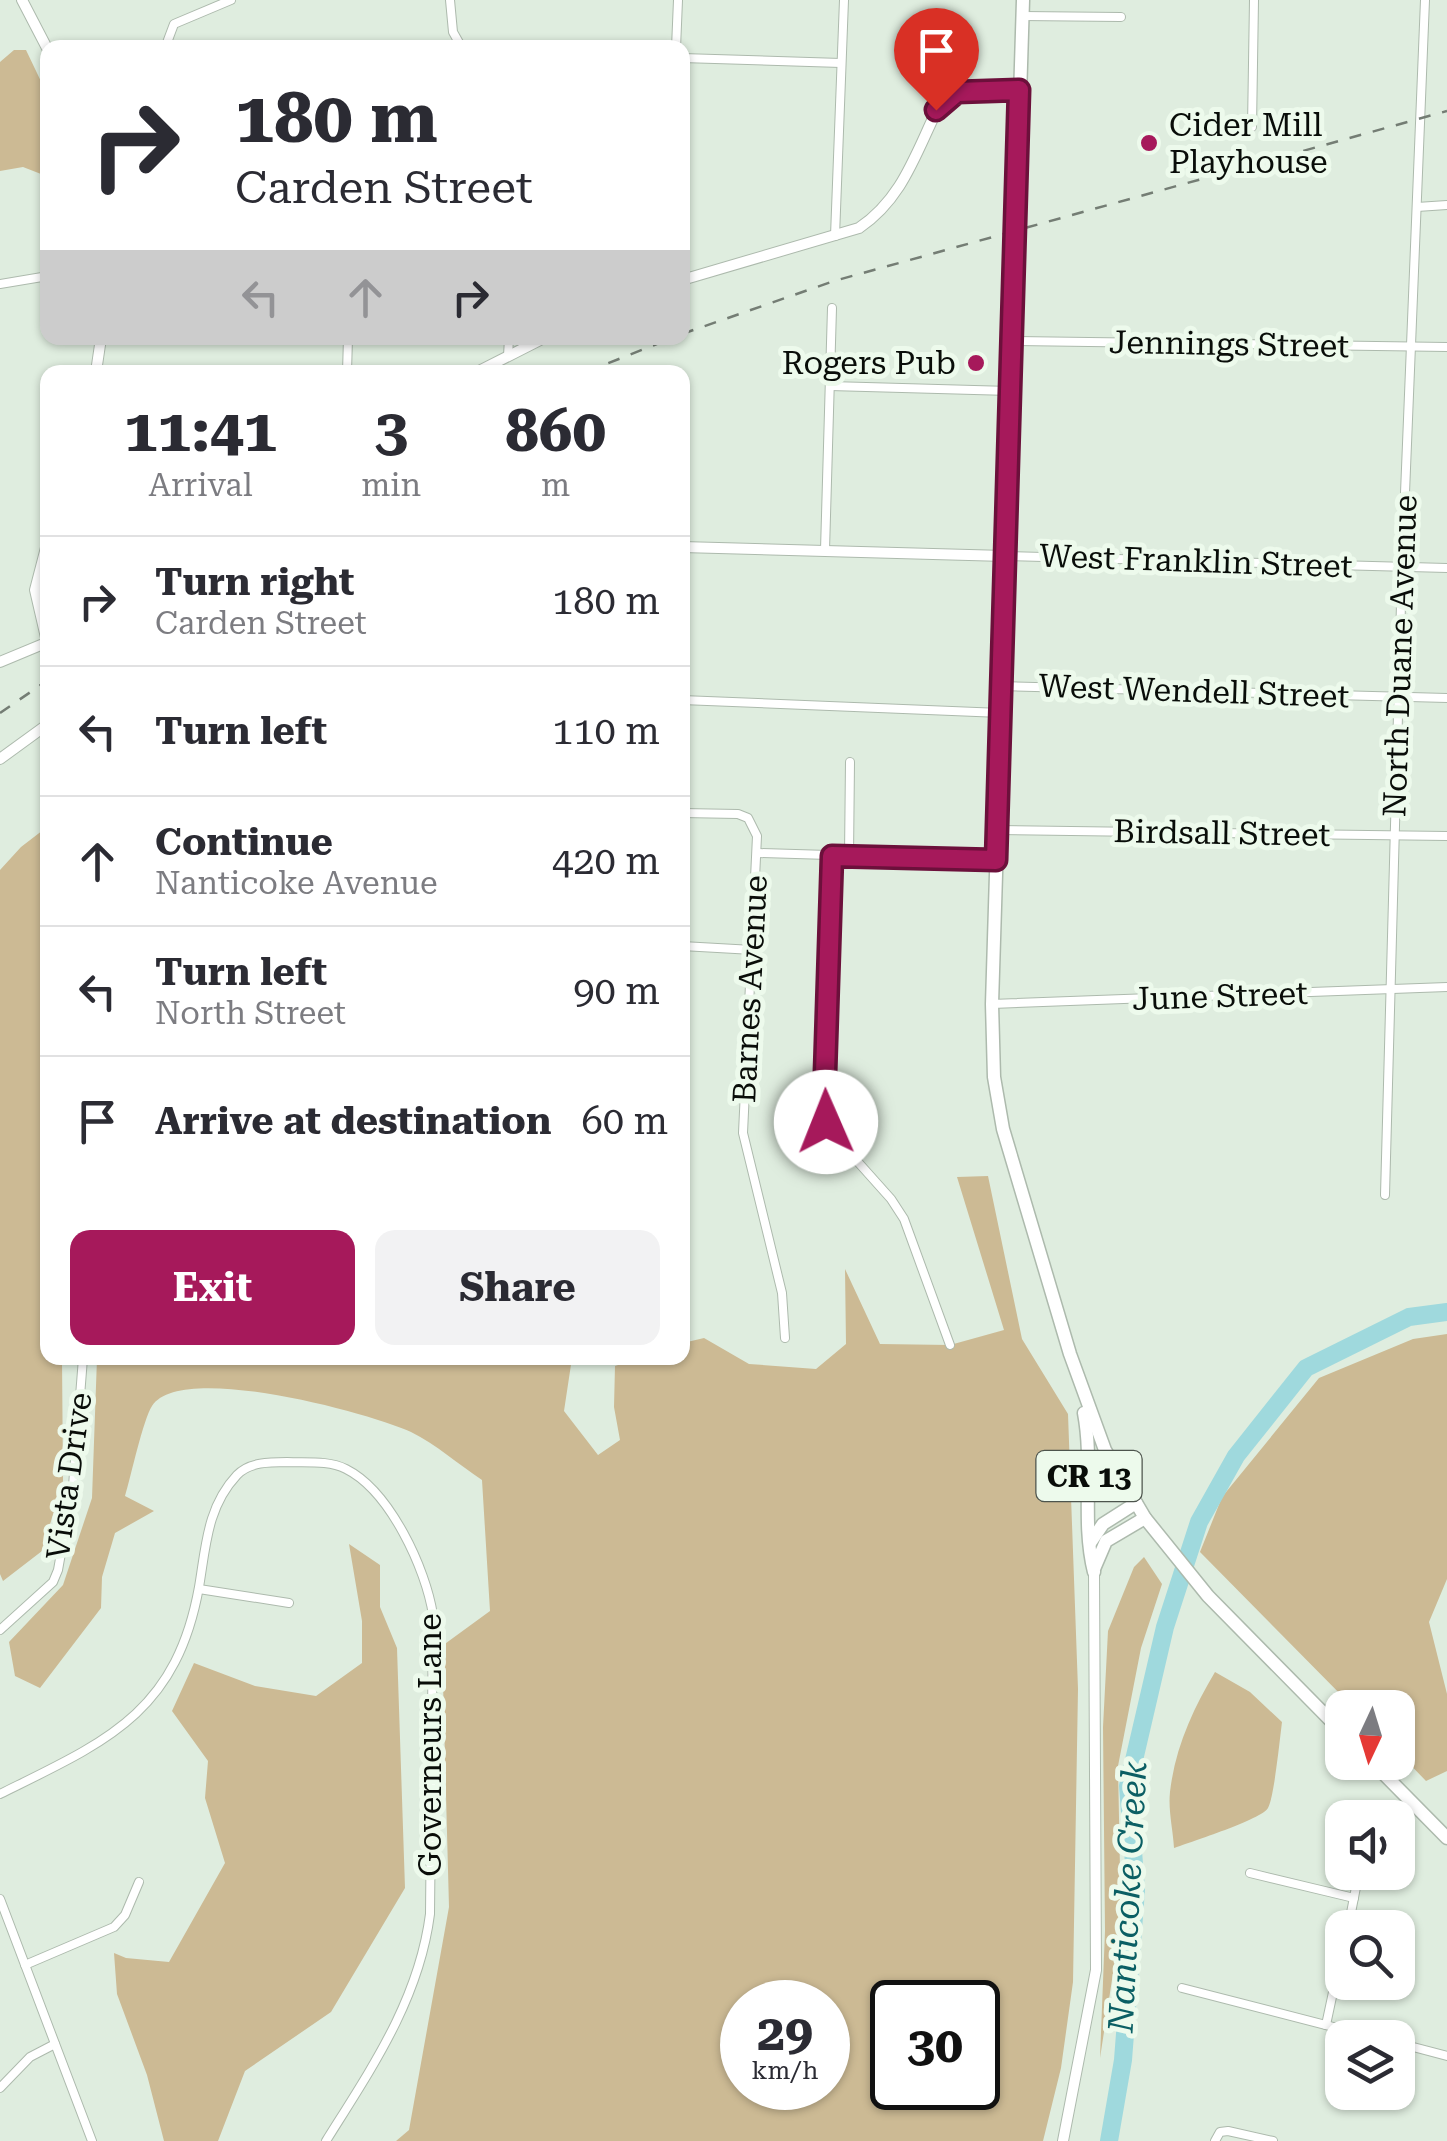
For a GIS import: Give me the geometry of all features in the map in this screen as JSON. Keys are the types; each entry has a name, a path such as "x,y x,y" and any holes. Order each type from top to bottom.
{"main road":[{"path":"1022,0 992,1004 994,1078 1003,1128 1078,1381 1105,1450 1156,1535 1208,1596 1325,1715"},
{"name":"CR 13","path":"1078,1381 1089,1456 1088,1550 1094,1572"},
{"name":"CR 13","path":"1088,1550 1096,1531 1136,1502"},
{"name":"CR 13","path":"1094,1572 1106,1542 1145,1518"},
{"path":"1390,1780 1447,1838"}],"street":[{"path":"22,0 43,40"},
{"path":"168,40 174,24 231,0"},
{"path":"450,0 458,40"},
{"path":"676,40 678,0"},
{"path":"835,236 844,0"},
{"path":"1252,127 1254,0"},
{"name":"North Duane Avenue","path":"1385,1195 1402,567 1425,0"},
{"path":"1022,16 1120,17"},
{"path":"690,58 841,63"},
{"path":"690,278 859,228 882,213 895,196 936,110 946,99 957,92 972,90 1019,90"},
{"path":"1418,207 1447,204"},
{"path":"0,284 40,277"},
{"path":"825,550 832,308"},
{"name":"Jennings Street","path":"1012,340 1447,347"},
{"path":"508,345 508,356"},
{"path":"491,365 530,345"},
{"path":"830,386 1010,392"},
{"path":"690,546 1005,556"},
{"name":"West Franklin Street","path":"1005,556 1447,568"},
{"path":"40,571 35,590 40,612"},
{"path":"0,662 40,645"},
{"name":"West Wendell Street","path":"1002,686 1447,698"},
{"path":"690,700 1001,714"},
{"path":"0,759 40,730"},
{"path":"848,856 850,762"},
{"name":"Barnes Avenue","path":"690,813 738,814 748,818 757,836 744,1133 782,1292 785,1338"},
{"name":"Birdsall Street","path":"997,830 1447,836"},
{"path":"758,853 996,860"},
{"path":"832,856 826,1122 904,1220 950,1346"},
{"path":"690,946 754,950"},
{"name":"June Street","path":"992,1004 1447,987"},
{"name":"Vista Drive","path":"0,1630 52,1582 58,1570 72,1486 83,1365"},
{"name":"Governeurs Lane","path":"0,1794 113,1735 142,1710 165,1680 182,1652 211,1516 239,1472 274,1462 329,1464 356,1476 379,1498 401,1531 430,1598 434,1685 430,1914 426,1945 403,2013 326,2141"},
{"name":"CR 13","path":"1064,2141 1096,1970 1094,1572"},
{"path":"198,1589 289,1604"},
{"path":"1250,1873 1354,1898"},
{"path":"26,1965 114,1927 125,1916 140,1882"},
{"path":"1352,1910 1356,1890"},
{"path":"0,1898 92,2141"},
{"path":"1182,1988 1325,2024"},
{"path":"0,2088 30,2057 55,2044"},
{"path":"1415,2048 1447,2056"},
{"path":"1215,2141 1220,2132 1228,2130 1273,2141"}],"shaded area":[{"path":"14,50 26,50 40,79 40,174 23,167 0,171 0,62"},
{"path":"40,832 40,1365 62,1365 63,1481 42,1551 3,1581 0,870"},
{"path":"988,1176 1022,1339 1068,1414 1078,1689 1073,1982 1061,2068 1043,2141 396,2141 409,2130 449,1907 442,1646 490,1611 482,1480 411,1432 357,1414 276,1395 198,1388 169,1393 149,1413 125,1496 154,1511 115,1533 102,1577 101,1608 40,1688 15,1676 9,1642 63,1585 92,1498 97,1365 571,1365 564,1411 598,1455 620,1440 614,1407 615,1366 690,1365 690,1341 704,1338 749,1364 816,1369 846,1344 845,1269 880,1344 950,1345 1004,1330 957,1177"},
{"path":"1447,1334 1447,1579 1429,1622 1447,1694 1447,1771 1426,1781 1415,1770 1415,1690 1336,1690 1200,1552 1222,1497 1319,1378 1413,1339"},
{"path":"349,1544 380,1565 380,1607 397,1648 405,1888 331,2012 245,2071 218,2141 164,2141 147,2075 117,1994 114,1953 169,1962 225,1863 205,1798 208,1761 172,1711 194,1663 255,1686 316,1696 362,1663 362,1621"},
{"path":"1144,1557 1162,1584 1141,1648 1118,1766 1121,1921 1100,2058 1105,1931 1103,1727 1108,1631 1134,1567"},
{"path":"1215,1672 1250,1692 1282,1722 1275,1781 1263,1813 1174,1848 1172,1776 1192,1715"}],"waterway":[{"name":"Nanticoke Creek","path":"1109,2141 1123,2060 1136,1890 1128,1786 1165,1627 1199,1522 1236,1456 1306,1368 1409,1317 1447,1312"}],"railway":[{"path":"690,331 834,281 1447,111"},
{"path":"604,365 654,345"},
{"path":"0,713 40,686"}],"place":[{"name":"Cider Mill Playhouse","path":"1149,143"},
{"name":"Rogers Pub","path":"976,363"}],"route":[{"path":"826,1122 832,856 996,860 1019,90 957,92 936,110"}]}
